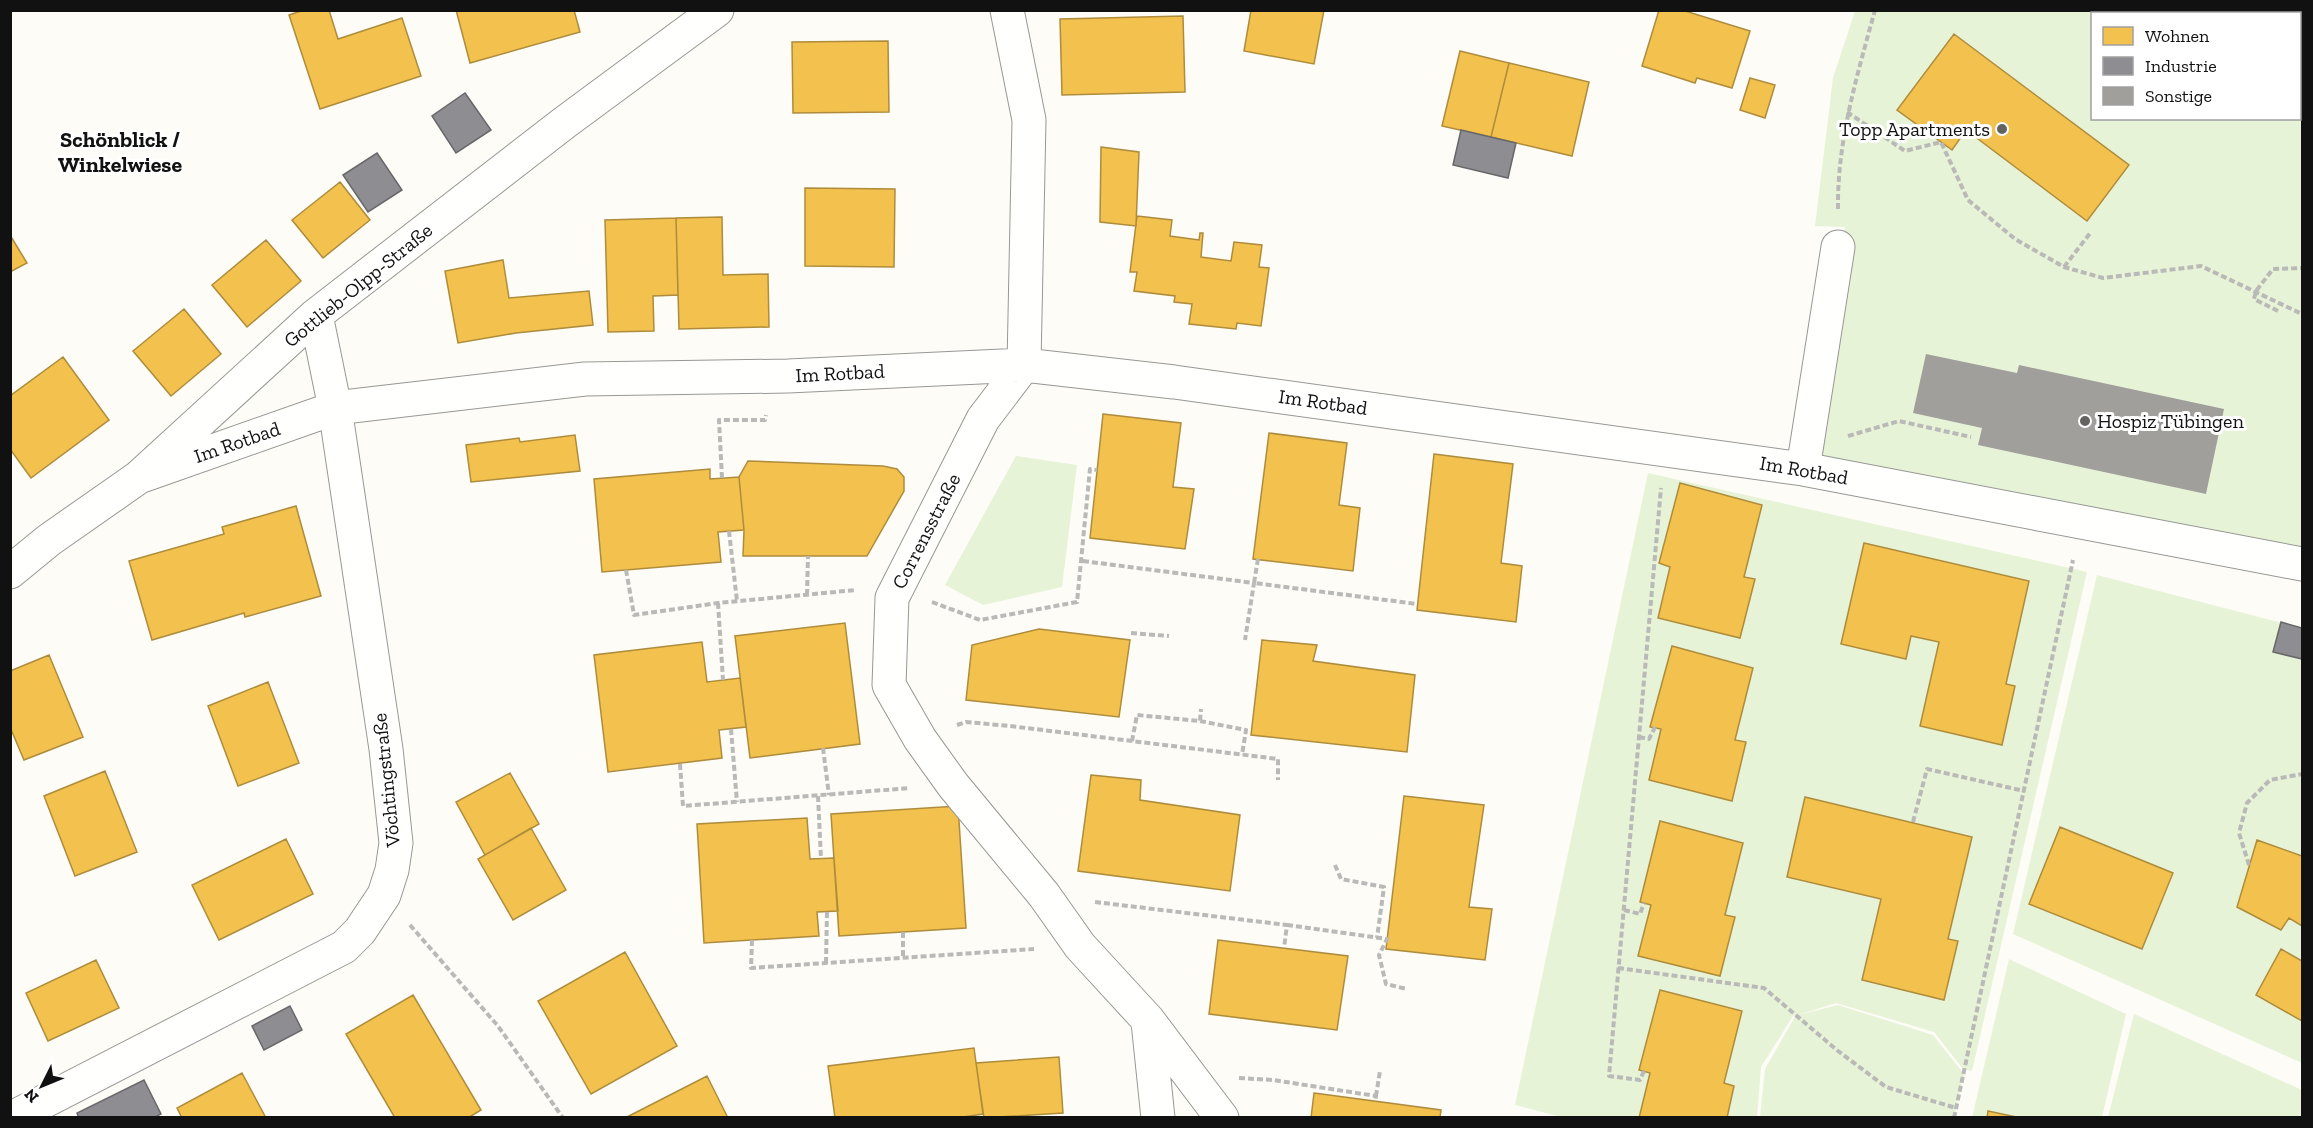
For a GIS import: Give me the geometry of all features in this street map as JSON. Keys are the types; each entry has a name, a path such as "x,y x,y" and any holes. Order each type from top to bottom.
{"street":[{"name":"Gottlieb-Olpp-Straße","path":"10,572 49,540 139,477 316,315 564,123 717,10"},
{"path":"1007,10 1029,120 1024,365"},
{"path":"1805,458 1838,247"},
{"path":"316,315 335,408"},
{"name":"Im Rotbad","path":"139,477 335,408 585,379 788,376 1024,365 1174,382 1664,448 1805,458 2082,521 2302,564"},
{"name":"Corrensstraße","path":"1024,365 983,419 892,598 889,685 920,739 953,785 1044,895 1080,946 1148,1020 1222,1118"},
{"name":"Vöchtingstraße","path":"12,1118 344,947 360,931 384,895 392,870 396,843 386,749 335,408"},
{"path":"1148,1020 1158,1118"}],"path":[{"path":"1838,247 1837,177 1847,112 1875,10"},
{"path":"1847,112 1905,151 1941,142 1968,200 2015,239 2064,267 2103,278 2201,266 2302,314"},
{"path":"2064,267 2091,232"},
{"path":"2278,310 2254,299 2256,291 2272,269 2302,268"},
{"path":"722,478 719,420 765,420"},
{"path":"1805,458 1899,422 1971,436"},
{"path":"1644,1071 1640,1080 1609,1076 1664,448"},
{"path":"626,570 634,615 718,603 807,595 902,579 921,597 980,620 1077,602 1083,561 1090,469 1097,470"},
{"path":"1954,1118 2082,521"},
{"path":"729,531 737,601"},
{"path":"807,595 808,556"},
{"path":"1245,640 1258,559"},
{"path":"1083,561 1417,604"},
{"path":"718,603 723,680"},
{"path":"1131,633 1169,636"},
{"path":"1200,721 1202,709"},
{"path":"1132,741 1137,715 1200,721 1246,730 1242,755"},
{"path":"920,739 966,722 1132,741 1278,759 1278,780"},
{"path":"1639,737 1649,739 1655,727"},
{"path":"731,729 737,802"},
{"path":"823,748 829,795"},
{"path":"680,764 683,806 953,785"},
{"path":"1913,822 1927,769 2024,790"},
{"path":"2249,865 2240,833 2247,802 2270,780 2302,774"},
{"path":"818,796 821,859"},
{"path":"1335,865 1341,879 1384,887 1377,938"},
{"path":"384,895 498,1026 563,1118"},
{"path":"1044,895 1387,939 1379,955 1386,984 1407,988"},
{"path":"1624,910 1640,914 1644,903"},
{"path":"826,963 827,912"},
{"path":"1284,948 1287,925"},
{"path":"903,932 903,958"},
{"path":"752,940 751,968 1080,946"},
{"path":"1618,968 1764,988 1838,1052 1886,1087 1956,1108"},
{"path":"1190,1076 1273,1080 1376,1098 1380,1071"}],"green space":[{"path":"1855,11 2302,11 2302,567 1803,469 1845,227 1815,226 1833,78"},
{"path":"1016,456 1077,465 1062,587 983,605 945,585"},
{"path":"1648,473 2087,572 1972,1071 1963,1069 1934,1032 1836,1003 1798,1015 1838,1005 1933,1035 1964,1074 1954,1117 1760,1117 1765,1069 1796,1015 1793,1016 1761,1067 1757,1117 1561,1117 1515,1105"},
{"path":"2097,575 2302,628 2302,1063 2013,934"},
{"path":"2009,959 2126,1014 2102,1117 1972,1118"},
{"path":"2134,1014 2302,1090 2302,1117 2108,1117"}],"building: Wohnen":[{"path":"304,10 329,10 338,39 402,18 421,76 320,109 289,15"},
{"path":"456,10 574,10 580,32 470,63"},
{"path":"1251,10 1324,10 1314,64 1244,51"},
{"path":"1659,10 1682,10 1750,31 1732,88 1697,78 1695,83 1642,66"},
{"path":"1183,16 1185,92 1062,95 1060,19"},
{"name":"Topp Apartments","path":"1954,34 2129,165 2087,221 1966,130 1952,150 1897,110"},
{"path":"888,41 889,112 793,113 792,42"},
{"path":"1460,51 1509,63 1491,137 1442,126"},
{"path":"1509,63 1589,82 1572,156 1491,137"},
{"path":"1750,78 1775,85 1765,118 1740,110"},
{"path":"1101,147 1139,152 1136,226 1100,222"},
{"path":"340,182 370,220 323,258 292,220"},
{"path":"805,188 895,189 894,267 805,266"},
{"path":"1137,216 1172,220 1170,236 1199,240 1200,233 1203,233 1201,257 1231,261 1234,242 1262,245 1259,267 1269,268 1261,326 1237,323 1236,329 1189,324 1192,304 1174,302 1175,296 1134,291 1137,272 1130,272"},
{"path":"722,217 723,275 768,274 769,327 679,329 676,218"},
{"path":"676,218 678,295 653,296 654,331 608,332 605,220"},
{"path":"10,235 27,263 10,272"},
{"path":"266,240 301,281 247,327 212,285"},
{"path":"503,260 509,298 589,291 593,325 516,333 458,343 445,271"},
{"path":"184,309 221,354 171,396 133,351"},
{"path":"63,357 109,420 31,478 10,449 10,396"},
{"path":"1103,414 1181,423 1173,487 1194,489 1185,549 1090,538"},
{"path":"1269,433 1347,443 1339,505 1360,508 1353,571 1253,559"},
{"path":"575,435 580,471 471,482 466,445 519,438 520,442"},
{"path":"1434,454 1513,464 1501,563 1522,566 1516,622 1417,610"},
{"path":"748,461 883,466 897,469 904,477 904,491 867,556 743,556 744,530 739,477"},
{"path":"710,469 710,479 739,477 744,530 718,532 721,562 602,572 594,479"},
{"path":"1680,483 1762,505 1744,577 1755,579 1740,638 1658,618 1670,567 1659,563"},
{"path":"296,506 321,596 245,617 244,613 152,640 129,561 224,534 222,527"},
{"path":"1864,543 2029,581 2006,684 2015,686 2002,745 1920,726 1939,642 1911,636 1906,659 1841,644"},
{"path":"845,623 860,744 750,758 735,636"},
{"path":"1039,629 1130,640 1119,717 966,700 972,645"},
{"path":"1262,640 1317,645 1313,661 1415,675 1407,752 1251,735"},
{"path":"702,642 707,682 740,678 746,727 719,730 722,758 608,772 594,655"},
{"path":"1672,646 1753,668 1735,740 1746,742 1732,801 1649,780 1661,729 1650,727"},
{"path":"49,655 83,737 24,760 10,727 10,671"},
{"path":"268,682 299,763 238,786 208,706"},
{"path":"105,771 137,852 75,876 44,796"},
{"path":"510,773 539,824 485,855 456,802"},
{"path":"1091,775 1141,780 1140,800 1240,815 1230,891 1078,871"},
{"path":"1404,796 1484,805 1469,907 1492,909 1485,960 1386,949"},
{"path":"1805,797 1972,837 1948,939 1958,941 1944,1000 1862,980 1881,899 1787,877"},
{"path":"958,806 966,928 839,936 831,814"},
{"path":"807,818 810,859 834,858 838,911 817,912 819,936 704,943 697,824"},
{"path":"1660,821 1743,843 1725,915 1735,917 1720,976 1638,956 1651,905 1640,902"},
{"path":"2060,827 2173,873 2142,949 2029,904"},
{"path":"531,828 566,890 513,920 478,859"},
{"path":"286,839 313,894 219,940 192,885"},
{"path":"2257,840 2302,856 2302,926 2289,918 2281,930 2237,907"},
{"path":"1218,940 1348,956 1337,1030 1209,1014"},
{"path":"2281,949 2302,961 2302,1021 2256,995"},
{"path":"625,952 677,1046 591,1094 538,1001"},
{"path":"96,960 119,1008 48,1041 26,993"},
{"path":"1660,990 1742,1011 1724,1083 1734,1086 1727,1118 1639,1118 1650,1073 1639,1070"},
{"path":"413,995 481,1110 468,1118 395,1118 346,1034"},
{"path":"974,1048 983,1114 956,1118 835,1118 828,1066"},
{"path":"1059,1057 1063,1113 984,1118 976,1063"},
{"path":"242,1073 266,1118 182,1118 177,1108"},
{"path":"707,1076 728,1118 625,1118"},
{"path":"1314,1093 1441,1110 1440,1118 1311,1118"},
{"path":"1988,1111 2021,1118 1987,1118"}],"building: Industrie":[{"path":"465,93 491,130 456,153 432,116"},
{"path":"1461,130 1516,143 1508,178 1453,165"},
{"path":"377,153 402,190 368,212 343,175"},
{"path":"2281,622 2302,628 2302,659 2273,652"},
{"path":"290,1006 302,1030 264,1050 252,1026"},
{"path":"144,1080 161,1114 153,1118 79,1118 77,1113"}],"building: Sonstige":[{"name":"Hospiz Tübingen","path":"1926,354 2017,373 2019,365 2224,409 2206,494 1978,445 1982,428 1913,413"}],"place":[{"name":"Topp Apartments","path":"2002,129"},
{"name":"Hospiz Tübingen","path":"2085,421"}],"district":[{"name":"Schönblick / Winkelwiese","path":"120,152"}]}
